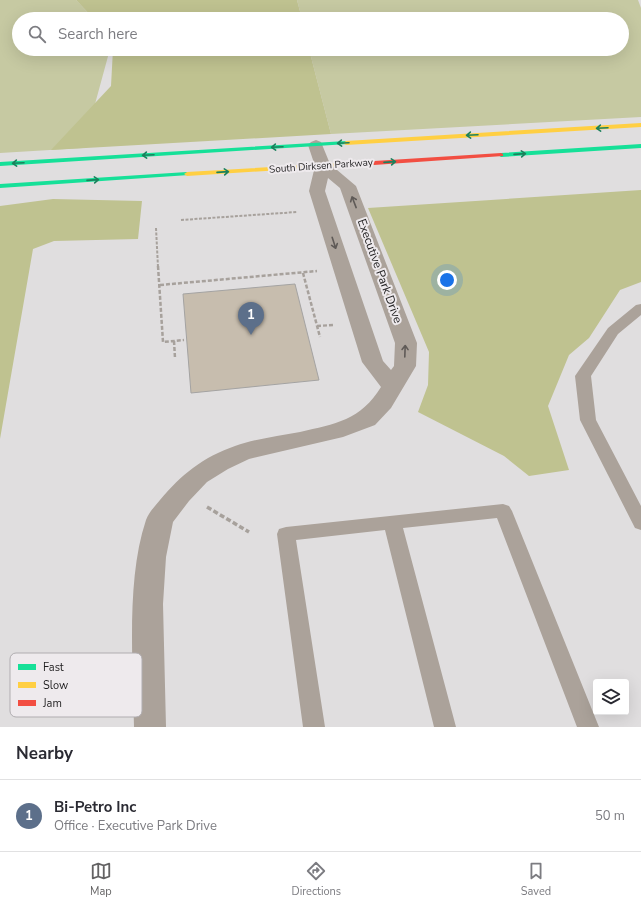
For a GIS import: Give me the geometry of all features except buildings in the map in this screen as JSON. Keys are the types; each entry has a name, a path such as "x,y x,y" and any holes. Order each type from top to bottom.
{"main road":[{"name":"South Dirksen Parkway","path":"0,164 641,125"},
{"name":"South Dirksen Parkway","path":"0,186 641,146"},
{"path":"574,150 641,153"}],"street":[{"path":"316,145 323,166 317,191 373,362 393,386"},
{"name":"Executive Park Drive","path":"150,727 148,604 152,557 160,519 180,494 198,476 219,463 243,452 314,437 367,419 383,403 405,366 406,343 348,186 323,166"}],"lane":[{"path":"641,308 613,330 583,376 588,420 641,523"},
{"path":"314,727 286,534 503,511 588,727"},
{"path":"392,523 445,727"}],"path":[{"path":"181,220 302,211"},
{"path":"156,228 163,342 184,340"},
{"path":"160,284 318,271"},
{"path":"303,272 320,338"},
{"path":"317,326 328,325"},
{"path":"174,341 175,358"},
{"path":"206,507 249,532"}],"green space":[{"path":"0,0 76,0 87,12 12,12 12,56 108,56 83,148 0,153"},
{"path":"76,0 297,0 300,12 87,12"},
{"path":"297,0 638,0 641,8 641,117 331,134 311,56 629,56 629,12 300,12"},
{"path":"113,56 311,56 331,134 51,150 111,86"},
{"path":"641,190 641,282 620,290 589,338 569,355 548,406 569,470 529,476 504,456 418,412 428,385 429,352 368,208"},
{"path":"53,199 142,201 138,239 54,241 33,249 0,439 0,206"}],"traffic: fast":[{"path":"0,164 346,143"},
{"path":"501,155 641,146"},
{"path":"0,186 187,174"}],"traffic: slow":[{"path":"346,143 641,125"},
{"path":"187,174 374,163"}],"traffic: jam":[{"path":"374,163 501,155"}],"place":[{"name":"Bi-Petro Inc","path":"251,335"}]}
